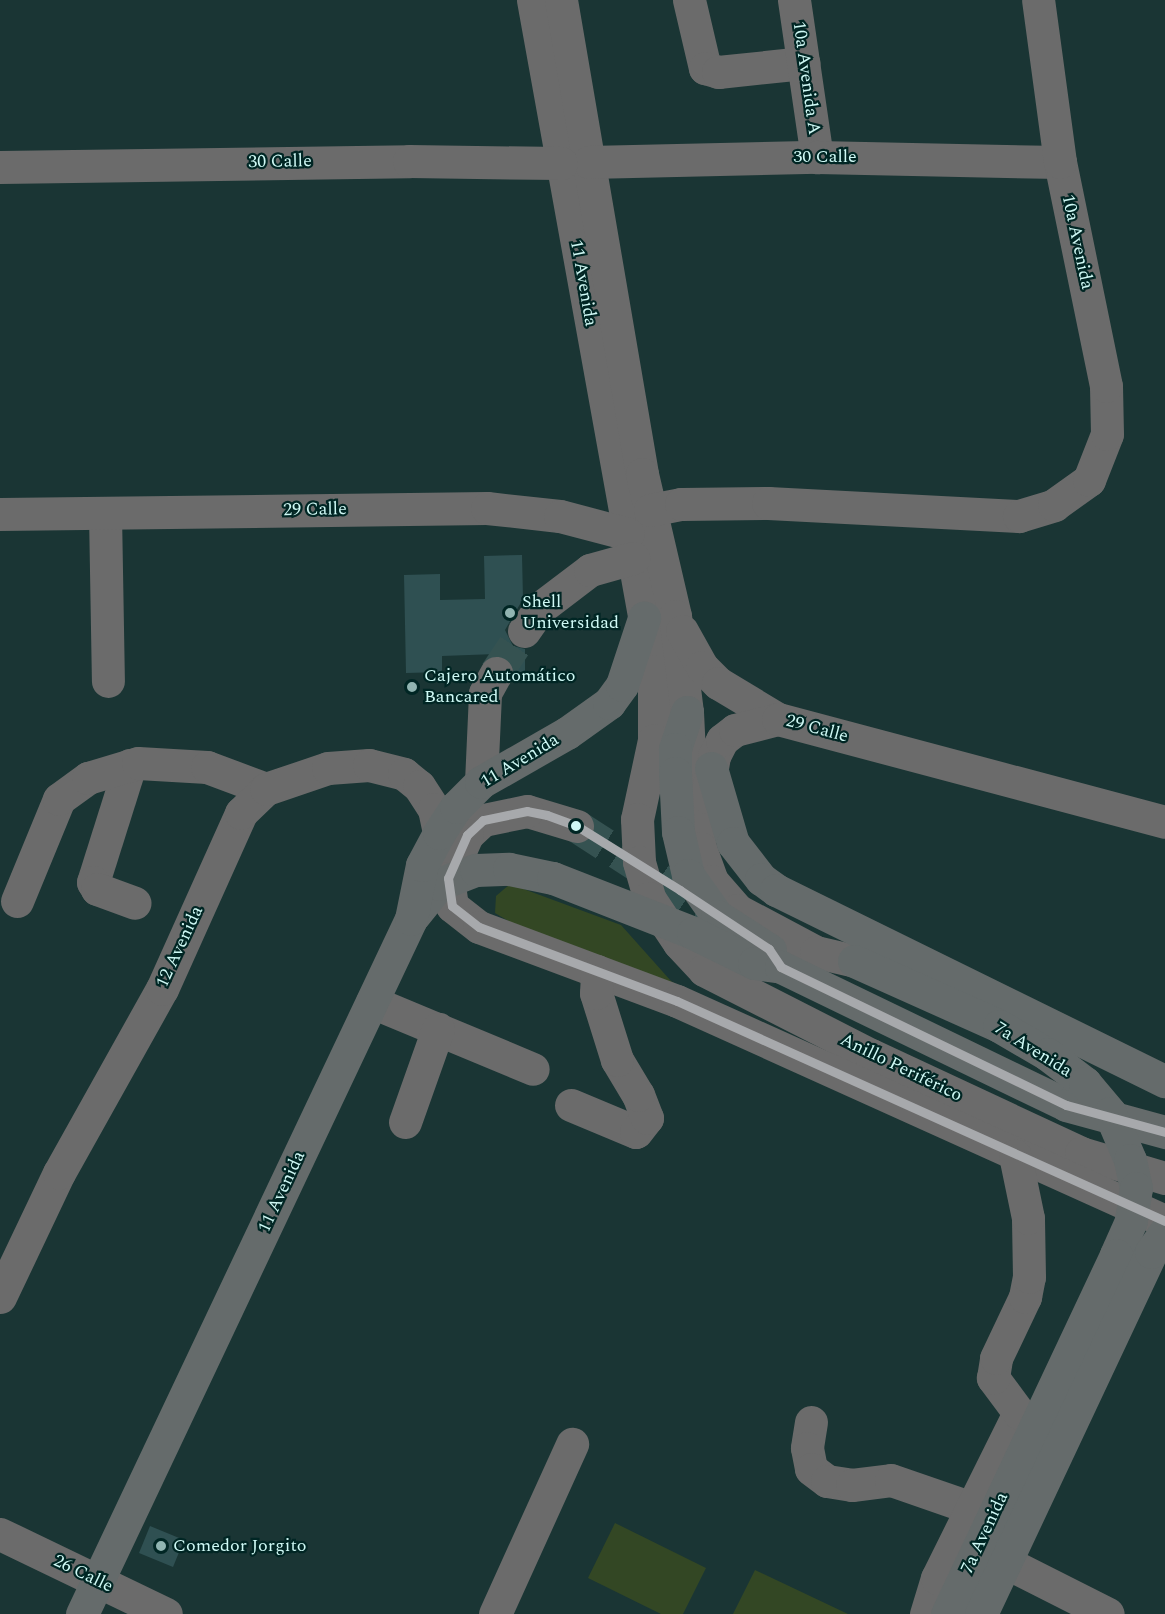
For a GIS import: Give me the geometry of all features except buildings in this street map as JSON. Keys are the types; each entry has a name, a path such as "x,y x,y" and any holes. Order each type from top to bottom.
{"main road":[{"name":"11 Avenida","path":"82,1614 411,919 422,865 439,832 456,807 481,782 567,733 609,703 622,685 659,617"},
{"path":"687,712 675,749 675,773 678,832 688,875 717,916 770,949 781,967"},
{"path":"711,768 733,843 761,879 776,890 1165,1081"},
{"name":"Anillo Periférico","path":"448,878 490,869 553,878 693,933 754,963 781,967 1066,1105 1165,1132"},
{"path":"411,919 428,896 448,878"},
{"name":"7a Avenida","path":"854,961 999,1026 1047,1054 1085,1083 1110,1113 1130,1160 1136,1188 1131,1221 1116,1256 947,1614"},
{"name":"7a Avenida","path":"981,1614 1151,1252 1165,1232"}],"street":[{"name":"11 Avenida","path":"533,0 575,163 650,510 659,617"},
{"name":"11 Avenida","path":"561,0 575,163 630,546 659,617 687,712"},
{"path":"689,0 705,68 718,72 804,63"},
{"name":"10a Avenida A","path":"794,0 817,157"},
{"name":"10a Avenida","path":"650,510 681,504 768,503 1019,516 1054,505 1089,480 1107,434 1106,386 1060,162 1038,0"},
{"name":"30 Calle","path":"0,167 398,161 575,163 817,157 1060,162"},
{"name":"29 Calle","path":"0,514 487,508 560,516 630,546"},
{"path":"105,513 108,681"},
{"path":"524,631 540,608 590,570 630,546"},
{"path":"659,617 718,683 778,719"},
{"name":"Anillo Periférico","path":"659,617 654,671 654,740 637,819 639,862 649,898 661,919 704,970 871,1055 1082,1153 1165,1178"},
{"path":"481,782 485,693 496,673"},
{"name":"7a Avenida","path":"687,712 694,822 712,881 737,910 757,924 816,952 854,961"},
{"name":"29 Calle","path":"854,961 751,899 728,877 711,830 706,801 711,768 722,740 735,730 778,719 1165,822"},
{"path":"17,901 59,800 88,778 130,765 207,767 266,789"},
{"path":"130,765 93,882 97,889 135,903"},
{"name":"12 Avenida","path":"0,1297 59,1173 162,989 241,813 266,789 328,768 369,765 404,774 419,786 434,809 439,832"},
{"path":"577,826 527,811 483,820 467,835 448,878 452,906 463,918 687,1005 1165,1221"},
{"path":"571,1105 636,1132 647,1118 638,1095 617,1060 596,993 597,971"},
{"path":"372,1002 533,1069"},
{"path":"405,1122 438,1029"},
{"path":"926,1614 937,1578 1019,1413 993,1378 996,1358 1025,1297 1029,1277 1028,1218 1015,1155"},
{"path":"811,1422 807,1448 811,1469 827,1481 852,1485 891,1480 972,1509"},
{"path":"495,1614 572,1444"},
{"name":"26 Calle","path":"0,1534 166,1614"},
{"path":"1005,1562 1108,1614"}],"green space":[{"path":"510,884 621,925 671,981 704,1001 535,937 495,913 496,896"},
{"path":"615,1523 706,1568 683,1614 661,1614 588,1578"},
{"path":"755,1570 848,1614 733,1614"}],"tunnel":[{"path":"496,673 524,631"},
{"path":"577,826 713,914"}],"transit line":[{"path":"1165,1132 1066,1105 781,967 769,949 680,890 577,826 547,815 527,811 483,820 467,835 448,878 452,906 479,927 677,1001 1165,1221"}],"place":[{"name":"Shell Universidad","path":"510,613"},
{"name":"Cajero Automático Bancared","path":"412,687"},
{"name":"Comedor Jorgito","path":"161,1546"}]}
